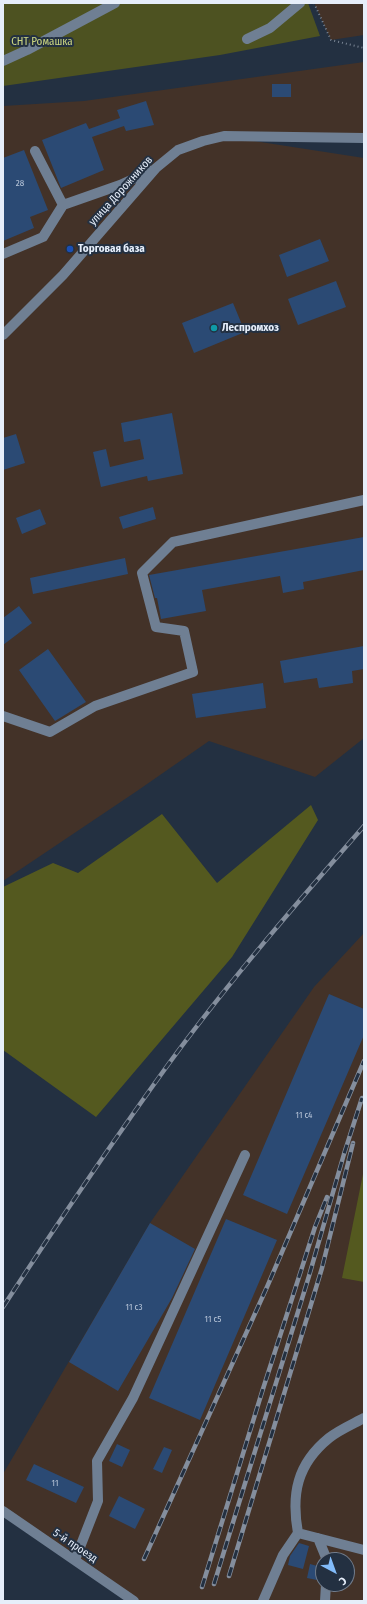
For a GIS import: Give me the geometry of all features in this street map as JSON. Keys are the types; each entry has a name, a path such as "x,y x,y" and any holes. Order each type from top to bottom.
{"street":[{"path":"3,61 27,50 115,3"},
{"path":"246,39 270,28 300,3"},
{"name":"улица Дорожников","path":"3,335 63,275 156,168 178,150 203,141 224,136 364,138"},
{"path":"35,151 63,205"},
{"path":"3,254 43,238 63,205 120,185 156,168"},
{"path":"3,716 50,732 95,706 193,672 184,631 156,627 142,573 173,542 364,500"},
{"path":"75,1560 98,1501 97,1461 133,1398 245,1155"},
{"path":"263,1601 283,1555 298,1532 294,1513 296,1487 308,1459 329,1438 364,1418"},
{"name":"5-й проезд","path":"3,1511 134,1601"},
{"path":"298,1532 364,1550"},
{"path":"318,1538 324,1552"}],"path":[{"path":"314,3 331,40 364,48"}],"shaded area":[{"path":"316,3 364,3 364,35 331,40 315,5"},
{"path":"364,62 364,138 228,137 364,158 364,738 315,777 209,741 3,881 3,106 84,101"},
{"path":"364,933 364,1601 136,1601 3,1511 3,1474 150,1223 314,987"}],"green space":[{"name":"СНТ Ромашка","path":"3,3 308,3 320,36 220,55 3,86"},
{"path":"311,805 318,820 232,957 96,1117 3,1050 3,887 53,863 78,873 162,814 217,883"},
{"path":"364,1169 364,1282 342,1278"}],"building":[{"path":"272,84 291,84 291,97 272,97"},
{"path":"146,101 154,125 126,131 124,126 92,137 104,170 61,188 42,140 86,123 89,129 120,118 117,110"},
{"path":"24,150 48,210 30,217 34,228 3,241 3,158"},
{"path":"320,239 329,261 287,277 279,255"},
{"path":"336,281 346,307 298,325 288,299"},
{"name":"Леспромхоз","path":"233,303 245,332 194,353 182,323"},
{"path":"172,413 183,474 148,481 147,476 101,487 93,452 106,449 110,467 144,459 140,439 124,442 121,423"},
{"path":"16,434 25,463 3,470 3,438"},
{"path":"153,507 156,519 123,529 119,517"},
{"path":"40,509 46,524 22,534 16,518"},
{"path":"364,537 364,570 303,582 304,589 283,593 280,576 202,590 206,611 161,619 157,598 155,598 149,575"},
{"path":"125,558 128,574 33,594 30,578"},
{"path":"19,606 32,623 3,645 3,618"},
{"path":"364,646 364,669 352,671 353,683 319,688 317,678 284,683 280,661"},
{"path":"48,649 86,702 55,721 19,670"},
{"path":"263,683 266,708 196,718 192,694"},
{"path":"329,994 364,1009 364,1035 287,1214 243,1195"},
{"path":"226,1219 277,1240 200,1420 149,1398"},
{"path":"150,1223 195,1249 172,1298 118,1391 69,1362"},
{"path":"117,1444 130,1450 122,1467 109,1461"},
{"path":"164,1447 172,1450 162,1473 153,1469"},
{"path":"34,1464 84,1487 76,1503 26,1480"},
{"path":"119,1496 145,1509 135,1529 109,1516"},
{"path":"299,1543 309,1546 303,1569 288,1565 290,1556"},
{"path":"310,1564 315,1565 315,1580 307,1578"}],"railway":[{"path":"3,1307 64,1214 148,1092 193,1031 264,942 364,826"},
{"path":"144,1559 267,1287 364,1061"},
{"path":"214,1584 362,1098"},
{"path":"229,1576 322,1268 353,1143"},
{"path":"202,1587 262,1392 315,1227 327,1197"}],"place":[{"name":"Торговая база","path":"70,249"},
{"name":"Леспромхоз","path":"214,328"}]}
